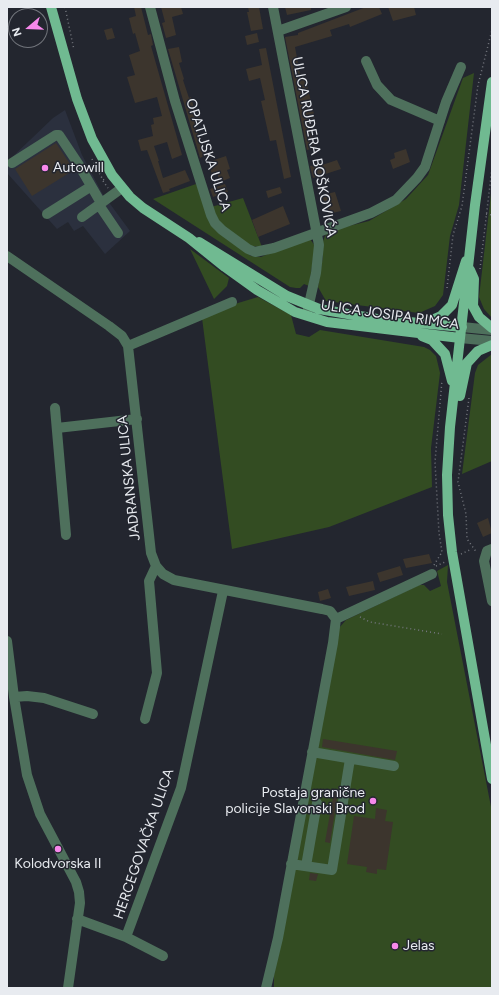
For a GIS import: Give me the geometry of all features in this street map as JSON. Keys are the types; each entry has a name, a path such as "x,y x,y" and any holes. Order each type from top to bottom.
{"main road":[{"name":"ULICA JOSIPA RIMCA","path":"51,7 77,99 92,139 109,170 122,188 143,208 189,238 225,268 285,307 306,317 327,322 460,338"},
{"name":"ULICA JOSIPA RIMCA","path":"58,7 62,45"},
{"path":"492,82 468,267 450,427 447,475 450,532 492,779"},
{"name":"ULICA JOSIPA RIMCA","path":"189,238 214,249 288,296 330,312 377,319 462,327"},
{"path":"426,323 441,316 452,306 463,265 470,254"},
{"path":"468,267 474,279 473,306 479,317 492,329"},
{"path":"410,332 432,340 442,350 448,361 454,396"},
{"path":"450,427 458,407 467,363 478,351 492,345"}],"street":[{"name":"OPATIJSKA ULICA","path":"150,7 175,101 215,223 236,241 254,252 274,248 317,232"},
{"name":"ULICA RUĐERA BOŠKOVIĆA","path":"273,7 317,232 319,259 306,317"},
{"path":"278,31 346,7"},
{"path":"366,61 377,85 391,100 440,122"},
{"path":"317,232 371,213 396,200 413,183 425,167 446,102 461,67"},
{"path":"12,163 50,138 59,135 80,165 90,187 118,233"},
{"path":"47,214 90,187"},
{"path":"82,217 122,188"},
{"path":"7,256 109,326 122,336 128,346 232,302"},
{"name":"ULICA JOSIPA RIMCA","path":"462,327 492,329"},
{"name":"ULICA JOSIPA RIMCA","path":"460,338 492,341"},
{"name":"JADRANSKA ULICA","path":"128,346 151,553 156,566"},
{"path":"55,408 66,535"},
{"path":"57,428 137,419"},
{"path":"490,550 484,561 492,601"},
{"path":"146,719 157,673 149,581 156,566 163,574 174,580 223,591 322,609 330,612 336,619 334,643 266,988"},
{"path":"336,619 432,574"},
{"name":"HERCEGOVAČKA ULICA","path":"77,919 126,937 181,788 223,591"},
{"path":"7,641 23,755 34,800 76,882 79,892 80,903 68,988"},
{"path":"14,697 27,696 44,698 92,714"},
{"path":"312,752 394,766"},
{"path":"291,864 332,870 350,758"},
{"path":"306,866 317,803"},
{"path":"126,937 163,956"}],"path":[{"path":"65,7 74,51"},
{"path":"446,294 453,234 462,206 478,85 492,30"},
{"path":"480,276 492,168"},
{"path":"103,180 109,189"},
{"path":"486,214 492,214"},
{"path":"442,374 435,462 439,533 442,552 432,568 442,563"},
{"path":"463,553 473,548 467,539 466,514 458,482 470,392"},
{"path":"349,613 370,622 442,634"}],"shaded area":[{"path":"65,110 82,155 102,193 130,231 105,254 83,226 74,231 68,222 57,229 7,173 7,162 53,118"}],"green space":[{"path":"474,73 459,205 450,236 443,295 435,306 419,313 326,301 318,287 323,256 322,244 325,236 329,231 369,221 406,199 428,175 463,78"},
{"path":"196,184 224,237 251,256 261,257 301,240 310,239 315,246 309,286 304,284 300,288 290,287 153,199"},
{"path":"492,185 492,318 484,309 479,297"},
{"path":"243,198 262,247 251,246 221,224 211,207"},
{"path":"190,249 229,278 227,286 214,299"},
{"path":"258,297 291,315 296,334 309,337 320,330 424,347 436,356 440,373 431,448 432,487 329,527 232,549 202,318 238,303"},
{"path":"492,354 492,461 462,474 475,373 478,365"},
{"path":"448,565 447,582 492,812 492,988 274,988 274,975 339,628 346,620 419,585 424,585 430,591 441,586 437,571"}],"building":[{"path":"134,7 141,7 148,35 151,34 153,45 151,46 182,155 172,159 167,142 154,146 163,178 185,170 190,181 169,189 170,191 163,193 147,150 141,151 138,140 153,136 151,125 154,124 153,118 162,116 157,97 135,103 127,77 135,75 129,55 140,51 135,33 133,34 129,18 136,16"},
{"path":"161,7 181,7 183,14 172,17 176,35 166,38 162,23 165,22"},
{"path":"248,7 259,7 263,29 251,31 247,12 249,12"},
{"path":"285,7 311,7 311,10 287,15"},
{"path":"366,7 379,7 382,14 350,27 349,24 330,30 332,36 295,47 300,74 304,73 315,118 311,120 316,147 307,150 285,37 298,35 298,33"},
{"path":"388,7 414,7 416,15 393,21"},
{"path":"112,28 115,38 107,40 104,30"},
{"path":"257,33 259,42 247,45 245,36"},
{"path":"179,47 182,62 179,63 184,79 183,80 189,98 191,97 196,115 199,114 201,122 195,124 204,156 200,158 168,49"},
{"path":"266,48 291,177 284,179 276,140 270,141 261,101 265,100 260,78 249,81 246,69 262,65 259,49"},
{"name":"Autowill","path":"56,143 74,170 32,196 15,169"},
{"path":"406,149 410,162 393,169 390,160 395,158 394,153"},
{"path":"226,156 230,169 227,170 230,178 220,182 217,173 212,174 208,162"},
{"path":"337,160 341,169 313,178 310,166 322,165"},
{"path":"225,184 228,192 213,197 210,189"},
{"path":"280,187 282,193 268,198 266,191"},
{"path":"335,192 341,211 328,214 322,195"},
{"path":"283,206 290,224 258,237 252,220"},
{"path":"488,518 492,533 483,537 477,523"},
{"path":"429,554 432,563 406,568 403,559"},
{"path":"400,566 403,575 380,582 377,573"},
{"path":"373,581 375,590 349,596 346,587"},
{"path":"328,589 331,598 320,601 318,592"},
{"path":"323,739 397,751 395,760 322,747"},
{"path":"334,791 338,792 330,843 325,842"},
{"path":"376,808 387,810 385,821 393,822 386,870 377,869 377,874 366,872 367,867 347,864 354,816 375,819"},
{"path":"310,873 318,874 316,881 309,880"}],"place":[{"name":"Autowill","path":"45,168"},
{"name":"Postaja granične policije Slavonski Brod","path":"373,801"},
{"name":"Kolodvorska II","path":"58,849"},
{"name":"Jelas","path":"395,946"}]}
